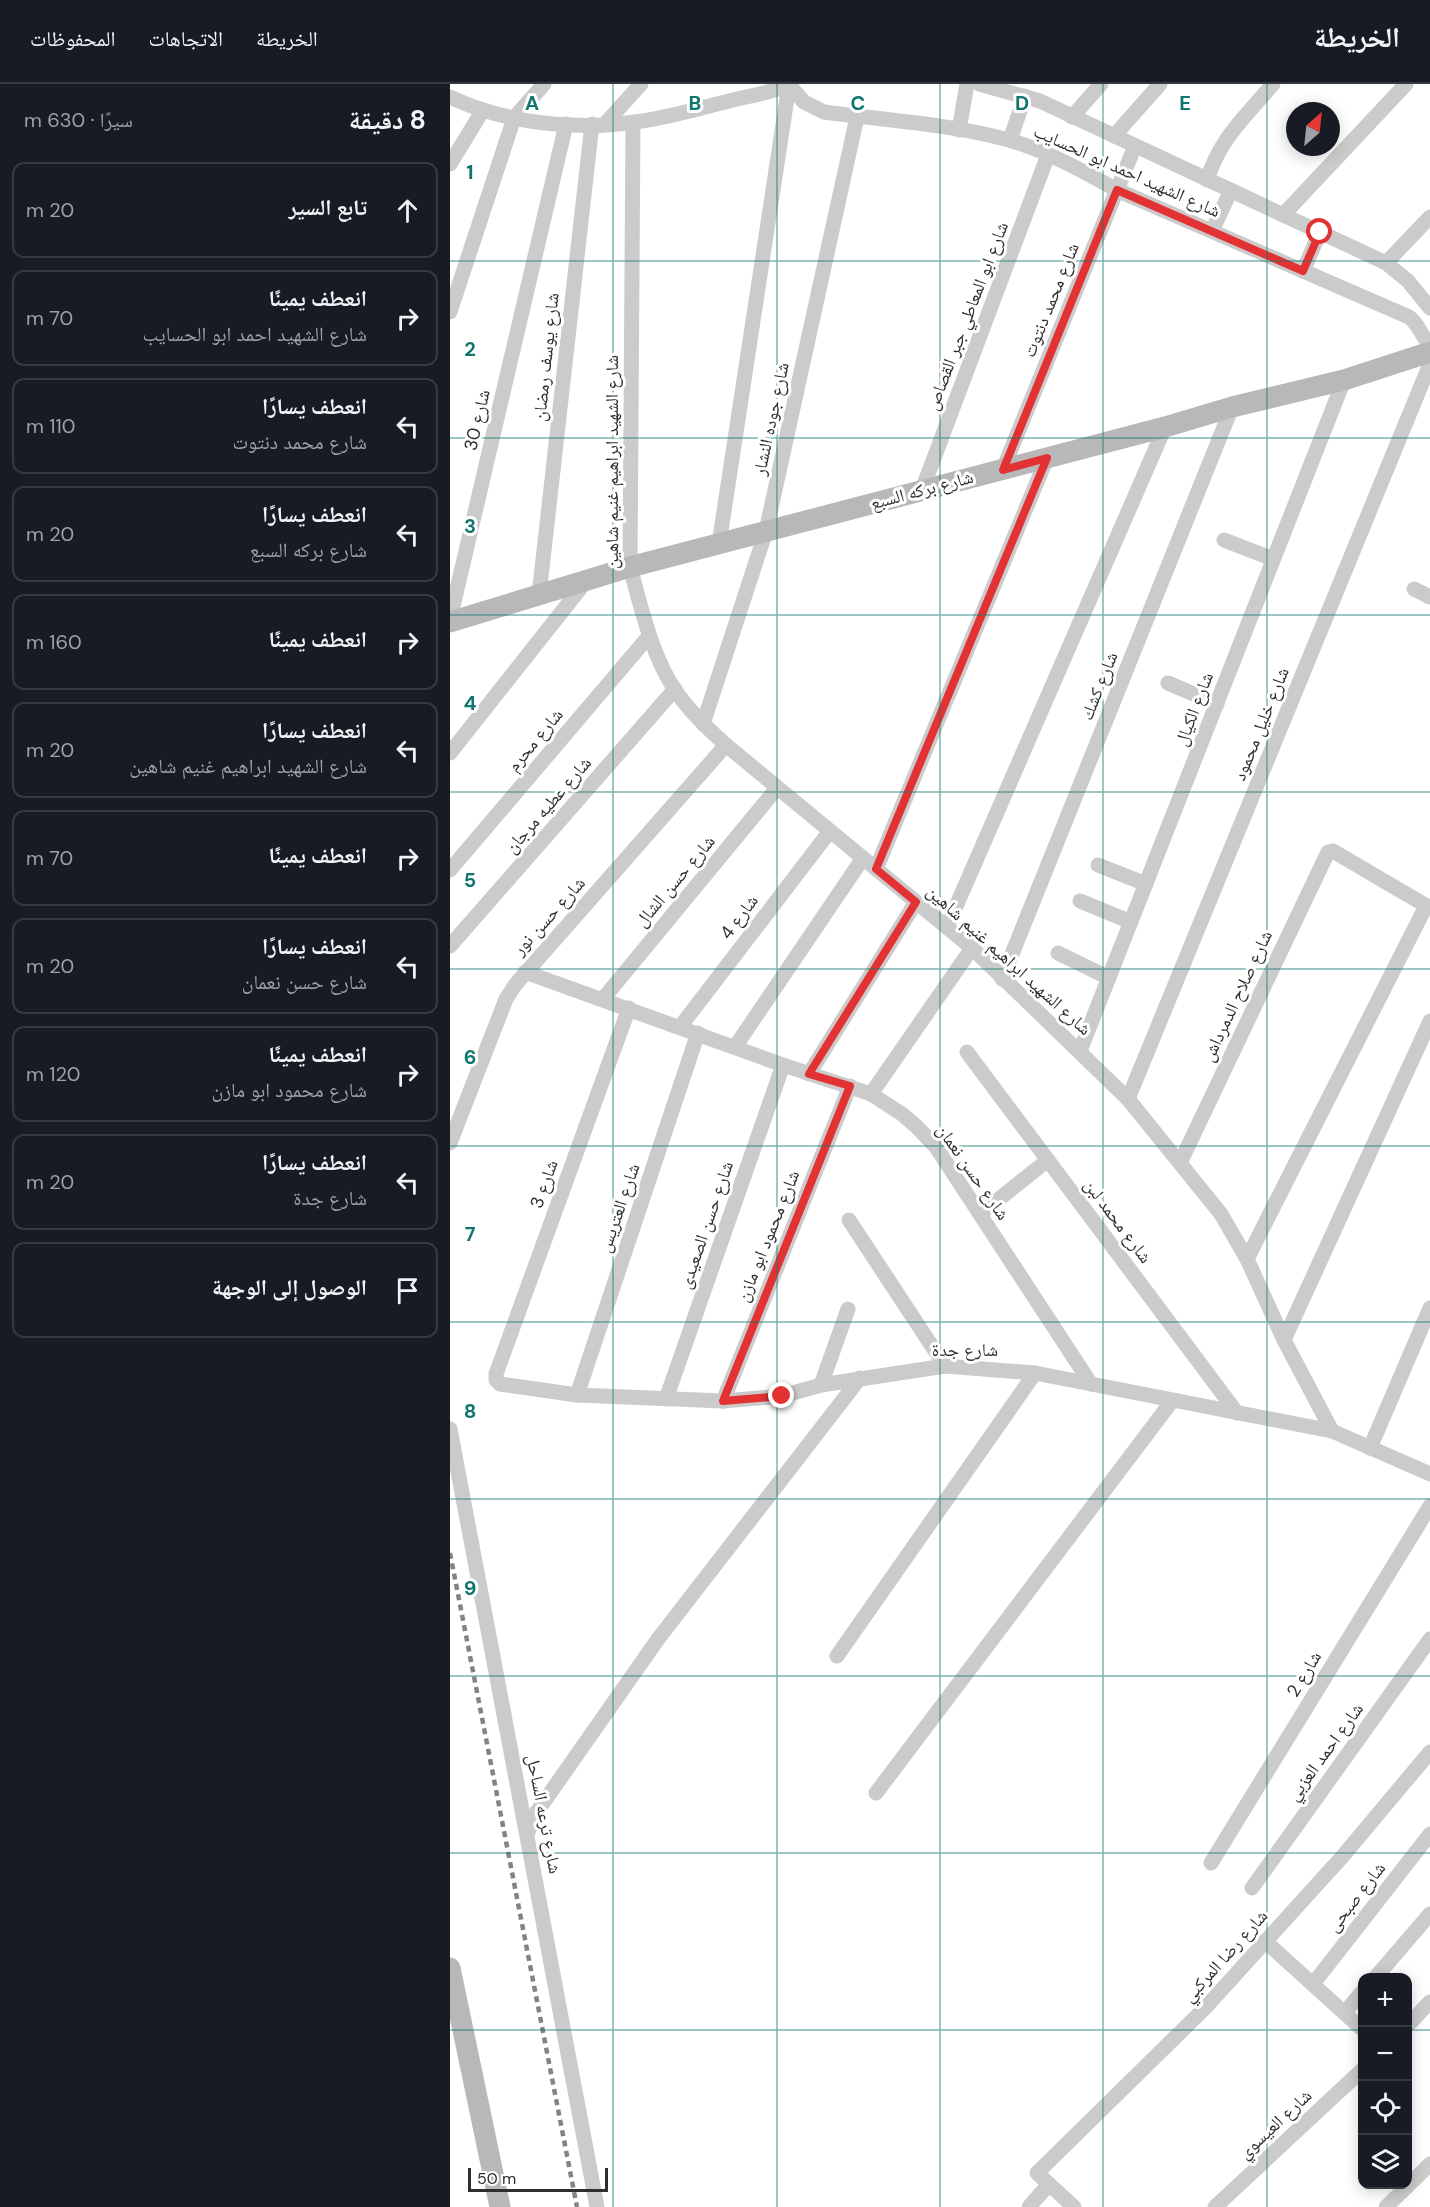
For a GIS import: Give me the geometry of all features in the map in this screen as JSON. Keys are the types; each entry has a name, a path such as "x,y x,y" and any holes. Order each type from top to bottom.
{"main road":[{"name":"شارع بركه السبع","path":"450,620 630,567 1165,427 1232,407 1344,380 1430,352"},
{"path":"450,1968 500,2207"}],"street":[{"path":"450,312 514,118 544,84"},
{"path":"598,124 641,84"},
{"path":"959,130 967,84"},
{"name":"شارع الشهيد احمد ابو الحسايب","path":"979,84 1009,87 1386,263 1428,302"},
{"path":"1072,117 1101,84"},
{"path":"1113,136 1160,84"},
{"path":"1207,180 1213,159 1224,141 1274,84"},
{"path":"1282,215 1406,84"},
{"path":"450,97 483,110 514,118 566,124 598,124 633,122 674,115 790,85 719,544"},
{"name":"شارع الشهيد احمد ابو الحسايب","path":"790,85 795,94 813,108 824,112 959,130 1010,140 1082,170 1117,190 1409,317"},
{"path":"1010,140 1025,96"},
{"path":"450,164 483,110"},
{"name":"شارع جوده النشار","path":"703,724 766,531 857,117"},
{"name":"شارع الشهيد ابراهيم غنيم شاهين","path":"633,122 630,567 649,636 675,689 703,724 726,746 972,948 1128,1099 1221,1214 1247,1259 1284,1340 1332,1431"},
{"name":"شارع 30","path":"450,620 566,124"},
{"name":"شارع يوسف رمضان","path":"539,595 598,124"},
{"name":"شارع محمد دنتوت","path":"1003,470 1135,146"},
{"name":"شارع ابو المعاطي جبر القصاص","path":"922,490 1048,155"},
{"path":"1212,231 1231,190"},
{"path":"1386,263 1430,217"},
{"path":"1303,271 1320,232"},
{"path":"1428,302 1409,317 1416,322 1423,339 1430,345"},
{"name":"شارع خليل محمود","path":"1128,1099 1430,364"},
{"name":"شارع الكيال","path":"1080,1051 1344,380"},
{"name":"شارع كشك","path":"1002,979 1232,407"},
{"path":"947,927 1165,427"},
{"path":"876,869 1047,458"},
{"path":"1224,540 1274,559"},
{"path":"450,753 587,580"},
{"path":"1414,589 1430,597"},
{"name":"شارع محرم","path":"450,870 649,636"},
{"path":"1168,682 1217,704"},
{"name":"شارع عطيه مرجان","path":"450,946 675,689"},
{"name":"شارع حسن نور","path":"450,1143 506,999 525,972 726,746"},
{"name":"شارع حسن الشال","path":"603,999 777,788"},
{"name":"شارع 4","path":"680,1027 830,831"},
{"name":"شارع صلاح الدمرداش","path":"1180,1162 1326,854 1333,851 1428,907"},
{"path":"735,1047 863,858"},
{"path":"1098,865 1146,885"},
{"path":"1080,901 1131,922"},
{"path":"809,1074 916,902"},
{"path":"1247,1259 1428,907"},
{"path":"872,1094 972,948"},
{"path":"1058,953 1109,978"},
{"name":"شارع حسن نعمان","path":"525,972 783,1065 872,1094 902,1114 936,1148 1091,1384"},
{"name":"شارع 3","path":"495,1374 628,1008"},
{"path":"1284,1340 1430,1021"},
{"name":"شارع العتريس","path":"577,1395 698,1033"},
{"name":"شارع محمد لبن","path":"968,1052 1237,1413"},
{"name":"شارع حسن الصعيدى","path":"666,1399 783,1065"},
{"name":"شارع محمود ابو مازن","path":"723,1401 850,1086"},
{"path":"980,1214 1048,1160"},
{"path":"849,1220 945,1366"},
{"path":"1370,1448 1430,1308"},
{"path":"821,1384 848,1309"},
{"name":"شارع جدة","path":"495,1374 500,1384 577,1395 723,1401 782,1396 821,1384 945,1366 1035,1373 1332,1431 1430,1474"},
{"path":"837,1656 1035,1373"},
{"path":"528,1832 534,1816 658,1640 860,1378"},
{"path":"876,1793 1172,1401"},
{"name":"شارع ترعه الساحل","path":"450,1429 528,1832 597,2207"},
{"name":"شارع 2","path":"1211,1863 1430,1506"},
{"name":"شارع احمد العزبي","path":"1252,1888 1430,1639"},
{"name":"شارع رضا المركبي","path":"1049,2184 1037,2173 1206,2007 1342,1857 1430,1752"},
{"name":"شارع صبحى","path":"1313,1984 1430,1834"},
{"path":"1378,1973 1430,1914"},
{"path":"1265,1941 1360,2027"},
{"path":"1345,2012 1358,1997"},
{"path":"1412,2020 1430,2002"},
{"name":"شارع العيسوي","path":"1215,2207 1358,2074"},
{"path":"1386,2207 1430,2164"},
{"path":"1029,2207 1049,2184 1074,2207"}],"railway":[{"path":"450,1553 577,2207"}],"route":[{"path":"782,1396 723,1401 850,1086 809,1074 916,902 876,869 1047,458 1003,470 1117,190 1303,271 1320,232"}]}
